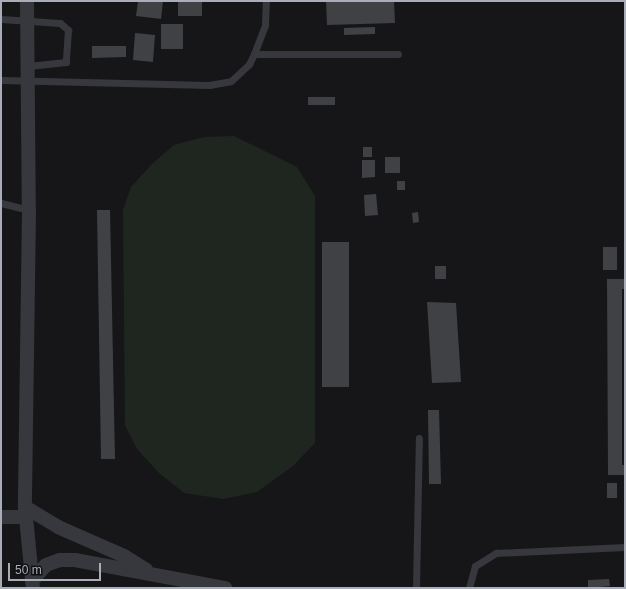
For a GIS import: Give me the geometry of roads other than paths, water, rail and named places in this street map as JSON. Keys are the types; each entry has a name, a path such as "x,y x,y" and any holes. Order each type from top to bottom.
{"street":[{"path":"27,1 29,82 26,512 33,584"},
{"path":"1,517 26,512 124,556 149,573"},
{"path":"33,584 46,565 60,560 75,560 225,588"}],"lane":[{"path":"1,80 209,86 231,81 249,64 254,54 265,25 266,1"},
{"path":"1,19 60,23 68,30 66,62 60,64 28,66"},
{"path":"254,54 398,54"},
{"path":"1,203 28,210"},
{"path":"416,588 419,438"},
{"path":"469,588 475,566 496,553 625,547"}]}
